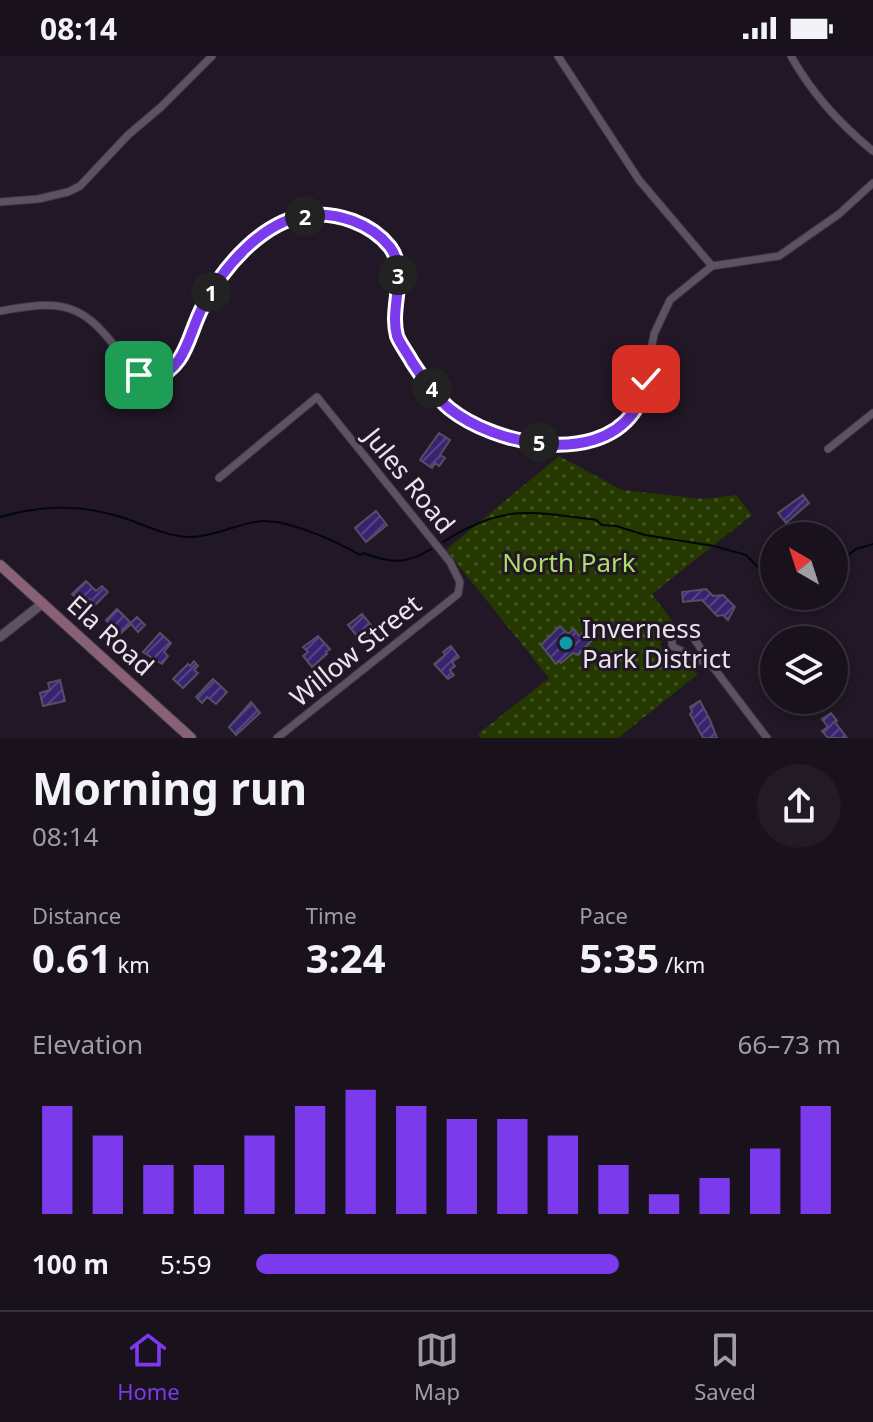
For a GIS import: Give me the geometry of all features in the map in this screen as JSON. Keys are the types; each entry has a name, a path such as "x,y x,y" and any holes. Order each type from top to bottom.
{"main road":[{"name":"Ela Road","path":"0,565 191,738"}],"street":[{"path":"0,202 38,199 80,186 128,135 212,56"},
{"path":"558,56 639,180 712,266"},
{"path":"791,56 809,84 853,134 873,151"},
{"path":"0,311 37,304 71,307 102,331 126,364 139,375 153,380 169,373 182,355 203,305 222,275 262,235 285,220 309,215 332,215 358,223 390,247 398,263 397,336 419,372 449,409 495,435 564,446 606,436 634,413 646,379 654,334 670,300 712,266 779,256 839,214 873,183"},
{"name":"Jules Road","path":"219,478 317,397 450,562 460,582 458,594"},
{"path":"828,449 873,413"},
{"name":"Willow Street","path":"277,738 458,594"},
{"path":"0,637 43,603"},
{"path":"713,667 672,646 672,637 678,633 689,633 767,738"}],"green space":[{"name":"North Park","path":"559,456 622,490 704,499 736,495 752,515 652,594 675,625 660,644 664,653 698,674 618,738 481,738 478,734 549,678 446,550"}],"building":[{"path":"439,433 450,440 440,455 445,458 439,466 435,463 432,468 420,460"},
{"path":"803,495 809,503 787,522 778,513"},
{"path":"376,511 387,525 366,542 355,528"},
{"path":"86,581 96,591 102,586 108,592 95,605 89,599 83,605 72,594"},
{"path":"706,589 713,596 723,595 735,607 728,620 723,615 717,616 702,600 683,602 682,592"},
{"path":"117,609 131,623 137,617 145,625 138,632 131,624 120,634 106,620"},
{"path":"362,614 375,630 361,641 348,625"},
{"name":"Inverness Park District","path":"560,626 568,634 574,629 579,636 588,628 595,637 578,655 573,653 556,664 541,645"},
{"path":"160,633 171,643 164,652 168,656 162,664 143,652"},
{"path":"318,636 330,649 312,667 303,656 308,652 303,647"},
{"path":"451,646 459,657 452,662 455,666 450,670 454,675 448,679 434,664"},
{"path":"194,661 198,666 194,670 198,673 183,688 173,679"},
{"path":"213,679 227,692 216,704 207,697 202,703 196,697"},
{"path":"60,680 65,701 43,706 40,693 50,690 48,683"},
{"path":"700,701 717,738 703,738 690,714 690,707"},
{"path":"251,702 260,713 236,735 229,727"},
{"path":"832,714 847,738 828,738 822,731 828,727 822,719"}],"waterway":[{"path":"0,517 29,510 85,509 190,537 262,521 312,532 360,555 363,553 382,559 406,560 431,549"},
{"path":"443,542 483,521 517,513 534,513 596,520 602,525 645,535 714,546 746,555 760,569"},
{"path":"848,555 873,544"}],"place":[{"name":"Inverness Park District","path":"566,643"}],"route":[{"path":"139,375 153,380 169,373 182,355 203,305 222,275 262,235 285,220 309,215 332,215 358,223 390,247 398,263 397,336 419,372 449,409 495,435 564,446 606,436 634,413 646,379"}]}
